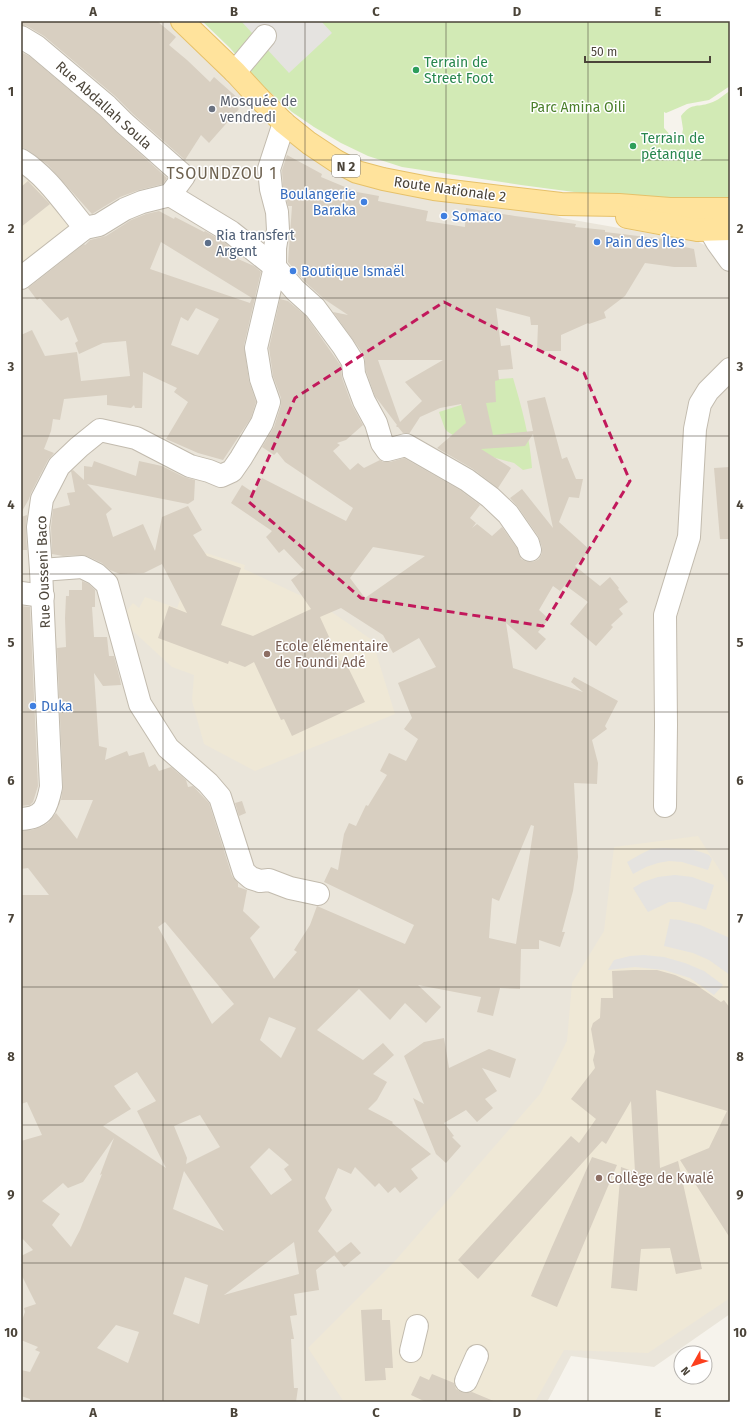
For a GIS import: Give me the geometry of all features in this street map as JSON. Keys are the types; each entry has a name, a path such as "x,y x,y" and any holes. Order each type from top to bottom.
{"main road":[{"name":"Route Nationale 2","path":"182,21 235,72 284,123 336,162 357,172 434,190 561,204 619,205 670,209 722,219"}],"street":[{"path":"235,72 265,36"},
{"name":"Rue Abdallah Soula","path":"21,37 36,46 107,106 184,176 170,195"},
{"name":"Rue Ousseni Baco","path":"21,819 29,818 43,812 48,802 51,787 43,596 38,527 42,499 59,466 100,430 136,438 190,466 209,471 220,476 232,471 262,423 269,402 261,379 256,348 275,267 274,248 278,230 277,212 271,189 269,169 284,123"},
{"path":"25,167 46,182 84,228"},
{"path":"21,278 84,228 99,225 125,209 142,202 170,195 231,232 275,267 295,290 315,308 353,362 354,374 364,401 376,423 382,443 387,450 406,445 467,480 490,497 508,514 528,543 530,550"},
{"path":"722,219 717,242 730,260"},
{"path":"665,806 665,615 689,537 695,429 700,404 708,391 730,369"},
{"path":"41,570 82,567 96,574 108,584 140,704 168,748 208,783 220,797 244,872 250,878 260,881 269,880 290,888 318,894"},
{"path":"21,593 43,596"},
{"path":"411,1351 417,1326"},
{"path":"466,1381 477,1356"}],"highlighted area":[{"path":"444,302 584,373 630,481 543,626 361,598 249,502 295,398"}],"shaded area":[{"path":"21,21 182,21 336,161 516,199 562,218 665,236 691,238 712,249 730,243 730,1314 686,1345 673,1345 673,1354 654,1367 571,1356 547,1402 21,1402"},
{"path":"241,21 321,21 332,33 289,73"},
{"path":"30,177 73,225 21,270 21,184"},
{"name":"Ecole élémentaire de Foundi Adé","path":"199,551 245,565 244,569 323,606 372,640 395,714 255,771 204,744 192,701 194,675 172,667 120,619 133,603 139,608 145,597 177,608"},
{"name":"Collège de Kwalé","path":"698,836 730,886 730,1298 648,1353 564,1350 535,1402 344,1402 308,1348 395,1261 540,1094 567,1041 572,983 604,931 614,847"},
{"path":"651,849 690,849 709,855 712,859 708,870 682,862 669,861 646,867 633,874 627,862"},
{"path":"675,875 692,877 714,885 706,910 680,902 669,902 648,912 633,888 643,882 658,877"},
{"path":"670,919 700,925 730,938 730,975 709,960 693,953 664,946"},
{"path":"644,955 664,957 685,963 704,971 723,985 714,995 690,978 664,970 635,967 608,970 614,960 630,956"}],"green space":[{"name":"Parc Amina Oili","path":"202,21 730,21 730,86 709,100 687,104 666,113 664,112 664,128 680,146 683,129 681,116 691,107 713,102 730,91 730,201 642,201 402,167 368,156 341,143 292,112 262,85 230,48"},
{"path":"513,378 525,423 531,457 532,468 523,470 514,463 485,455 448,432 445,429 439,412 464,404 474,381"}],"building":[{"path":"21,21 157,21 176,37 169,45 210,82 214,77 240,100 236,106 239,109 209,143 201,135 185,160 115,96 44,36 27,26 21,25"},
{"path":"21,52 29,56 99,115 167,178 163,184 139,190 120,197 92,214 48,165 28,150 21,147"},
{"path":"287,155 322,174 321,177 357,192 379,196 378,201 428,211 426,221 465,227 466,208 576,224 575,227 605,230 605,232 663,239 663,241 680,244 680,246 694,249 697,267 674,267 645,263 625,296 604,312 606,318 589,324 588,323 561,335 561,351 537,351 538,325 531,325 530,317 496,308 501,346 510,345 513,369 498,370 499,380 495,381 496,402 486,403 493,435 533,431 527,401 545,397 562,459 567,457 576,479 583,479 579,498 569,497 559,522 590,550 575,566 600,586 610,577 628,602 619,609 623,614 611,625 613,627 596,646 570,624 588,602 565,585 560,591 553,586 539,610 549,619 538,632 546,639 536,650 506,623 513,668 583,692 571,682 574,677 618,701 605,726 607,729 592,740 598,763 597,784 574,783 578,857 573,891 562,932 565,932 560,947 539,940 539,949 521,949 520,989 500,988 493,1016 477,1012 481,997 418,985 441,1007 426,1023 405,1003 390,1020 359,989 317,1030 363,1060 383,1043 394,1055 373,1074 387,1082 377,1100 368,1109 393,1122 392,1123 431,1154 411,1169 418,1178 400,1193 395,1187 388,1193 379,1183 375,1187 355,1167 351,1174 338,1168 325,1198 332,1210 318,1231 337,1253 316,1270 319,1290 294,1294 297,1315 290,1316 294,1339 291,1339 294,1388 298,1388 296,1402 30,1402 30,1399 21,1396 21,1370 30,1372 40,1352 35,1350 38,1347 21,1340 21,1323 25,1312 24,1308 36,1304 21,1274 21,1256 33,1250 21,1237 21,1141 42,1135 27,1102 21,1104 21,895 49,895 28,868 21,869 21,831 41,827 48,823 56,813 77,839 93,800 61,800 63,786 57,648 66,647 66,596 69,596 69,590 82,590 82,581 89,584 95,590 95,607 92,607 94,637 107,637 109,656 114,656 120,679 121,685 103,686 94,673 99,746 107,748 105,760 127,751 129,756 144,752 149,767 155,764 159,771 171,767 186,780 188,787 193,786 209,803 232,876 238,883 238,887 247,890 243,911 260,927 250,938 274,979 297,952 294,950 310,925 317,906 405,944 414,925 324,882 331,867 338,870 344,834 349,823 356,826 366,805 368,806 387,775 380,771 389,753 406,761 418,739 404,729 412,718 398,683 436,667 419,638 393,653 383,635 341,608 320,617 340,661 344,659 365,702 292,736 284,719 281,720 254,662 245,667 229,661 228,664 158,638 169,606 187,613 162,564 144,573 120,574 110,570 102,563 87,556 63,556 52,554 51,527 53,509 70,505 67,493 75,492 71,471 73,470 84,480 84,466 92,467 94,461 136,476 139,461 162,466 184,477 195,480 194,500 188,504 87,484 112,509 106,514 113,537 143,524 155,551 162,517 188,506 202,530 193,535 207,556 241,568 221,625 253,636 311,609 291,580 304,570 284,549 279,553 266,537 272,531 231,503 242,485 254,493 262,478 346,521 353,508 285,462 277,452 274,455 262,447 274,427 281,405 281,398 273,376 269,348 280,299 288,301 306,316 341,366 342,378 352,405 363,425 346,440 337,443 340,445 333,451 350,470 358,463 364,468 380,460 383,462 390,462 404,458 460,490 480,505 470,518 476,523 472,528 477,524 492,536 502,527 517,548 521,559 527,562 533,562 539,559 542,553 542,547 538,536 510,498 522,489 553,528 533,434 525,446 481,449 511,468 498,488 473,469 437,448 466,423 461,404 440,408 420,417 409,434 403,433 396,426 397,425 375,396 366,371 364,355 333,312 348,315 324,299 304,281 288,262 292,206 288,206 283,187 282,170","holes":["378,360 443,360 405,382 422,401 400,422","373,547 425,556 365,598 350,578","531,825 534,826 516,944 489,938 492,898 499,901","165,922 234,1004 212,1024 158,927","269,1017 296,1028 281,1058 260,1040","137,1072 156,1101 137,1111 166,1168 103,1126 131,1109 114,1086","200,1115 220,1147 186,1164 187,1158 174,1126","114,1138 100,1175 102,1174 80,1230 71,1247 52,1225 60,1214 42,1201 63,1183 68,1188 83,1182","269,1148 289,1165 284,1169 292,1180 271,1195 250,1167","184,1171 224,1231 173,1209","294,1242 299,1274 224,1295","185,1277 208,1285 199,1324 173,1314","116,1325 139,1332 128,1363 97,1348"]},
{"path":"28,181 50,204 21,227 21,187"},
{"path":"159,211 174,219 175,217 204,232 205,231 224,242 240,255 238,259 254,266 261,272 244,345 249,381 256,402 251,418 223,460 198,453 166,439 188,402 174,392 177,388 143,372 142,408 135,408 134,405 131,408 107,405 107,395 64,399 60,420 53,419 51,431 44,449 54,453 48,460 21,513 21,335 32,330 45,356 77,352 81,381 130,376 126,341 103,343 79,354 75,343 78,341 68,317 61,321 40,298 37,300 28,288 90,240 106,236 131,220","holes":["161,242 252,298 250,303 150,269","196,308 219,319 198,355 171,345 181,317 188,321"]},
{"path":"730,467 730,539 720,539 714,468"},
{"path":"27,515 27,550 21,550 21,517"},
{"path":"21,606 30,607 38,786 33,802 30,805 21,806"},
{"path":"242,801 246,813 239,816 235,803"},
{"path":"657,970 675,975 695,984 721,1002 724,1000 730,1008 730,1238 680,1160 709,1148 727,1111 656,1090 660,1168 678,1161 702,1269 676,1274 670,1248 641,1249 637,1291 611,1288 621,1167 635,1172 631,1101 606,1144 602,1141 478,1279 458,1260 571,1136 579,1143 596,1119 571,1099 595,1068 593,1060 595,1052 591,1029 593,1023 600,1018 601,998 613,998 612,971"},
{"path":"444,1038 449,1068 489,1049 516,1059 510,1078 482,1068 497,1091 485,1099 493,1108 477,1122 466,1110 444,1123 454,1136 452,1137 461,1146 446,1163 436,1154 413,1098 424,1104 404,1056 424,1042"},
{"path":"592,1157 617,1165 557,1307 531,1296"},
{"path":"351,1242 361,1253 344,1267 334,1255"},
{"path":"382,1309 382,1320 390,1320 393,1368 385,1368 386,1380 365,1381 361,1310"},
{"path":"432,1374 454,1383 456,1389 461,1392 472,1392 496,1402 426,1402 411,1395 420,1376 429,1380"}],"place":[{"name":"Terrain de Street Foot","path":"416,70"},
{"name":"Mosquée de vendredi","path":"212,109"},
{"name":"Terrain de pétanque","path":"633,146"},
{"name":"Boulangerie Baraka","path":"364,202"},
{"name":"Somaco","path":"444,216"},
{"name":"Pain des Îles","path":"597,242"},
{"name":"Ria transfert Argent","path":"208,243"},
{"name":"Boutique Ismaël","path":"293,271"},
{"name":"Ecole élémentaire de Foundi Adé","path":"267,654"},
{"name":"Duka","path":"33,706"},
{"name":"Collège de Kwalé","path":"599,1178"}],"district":[{"name":"TSOUNDZOU 1","path":"222,173"}]}
